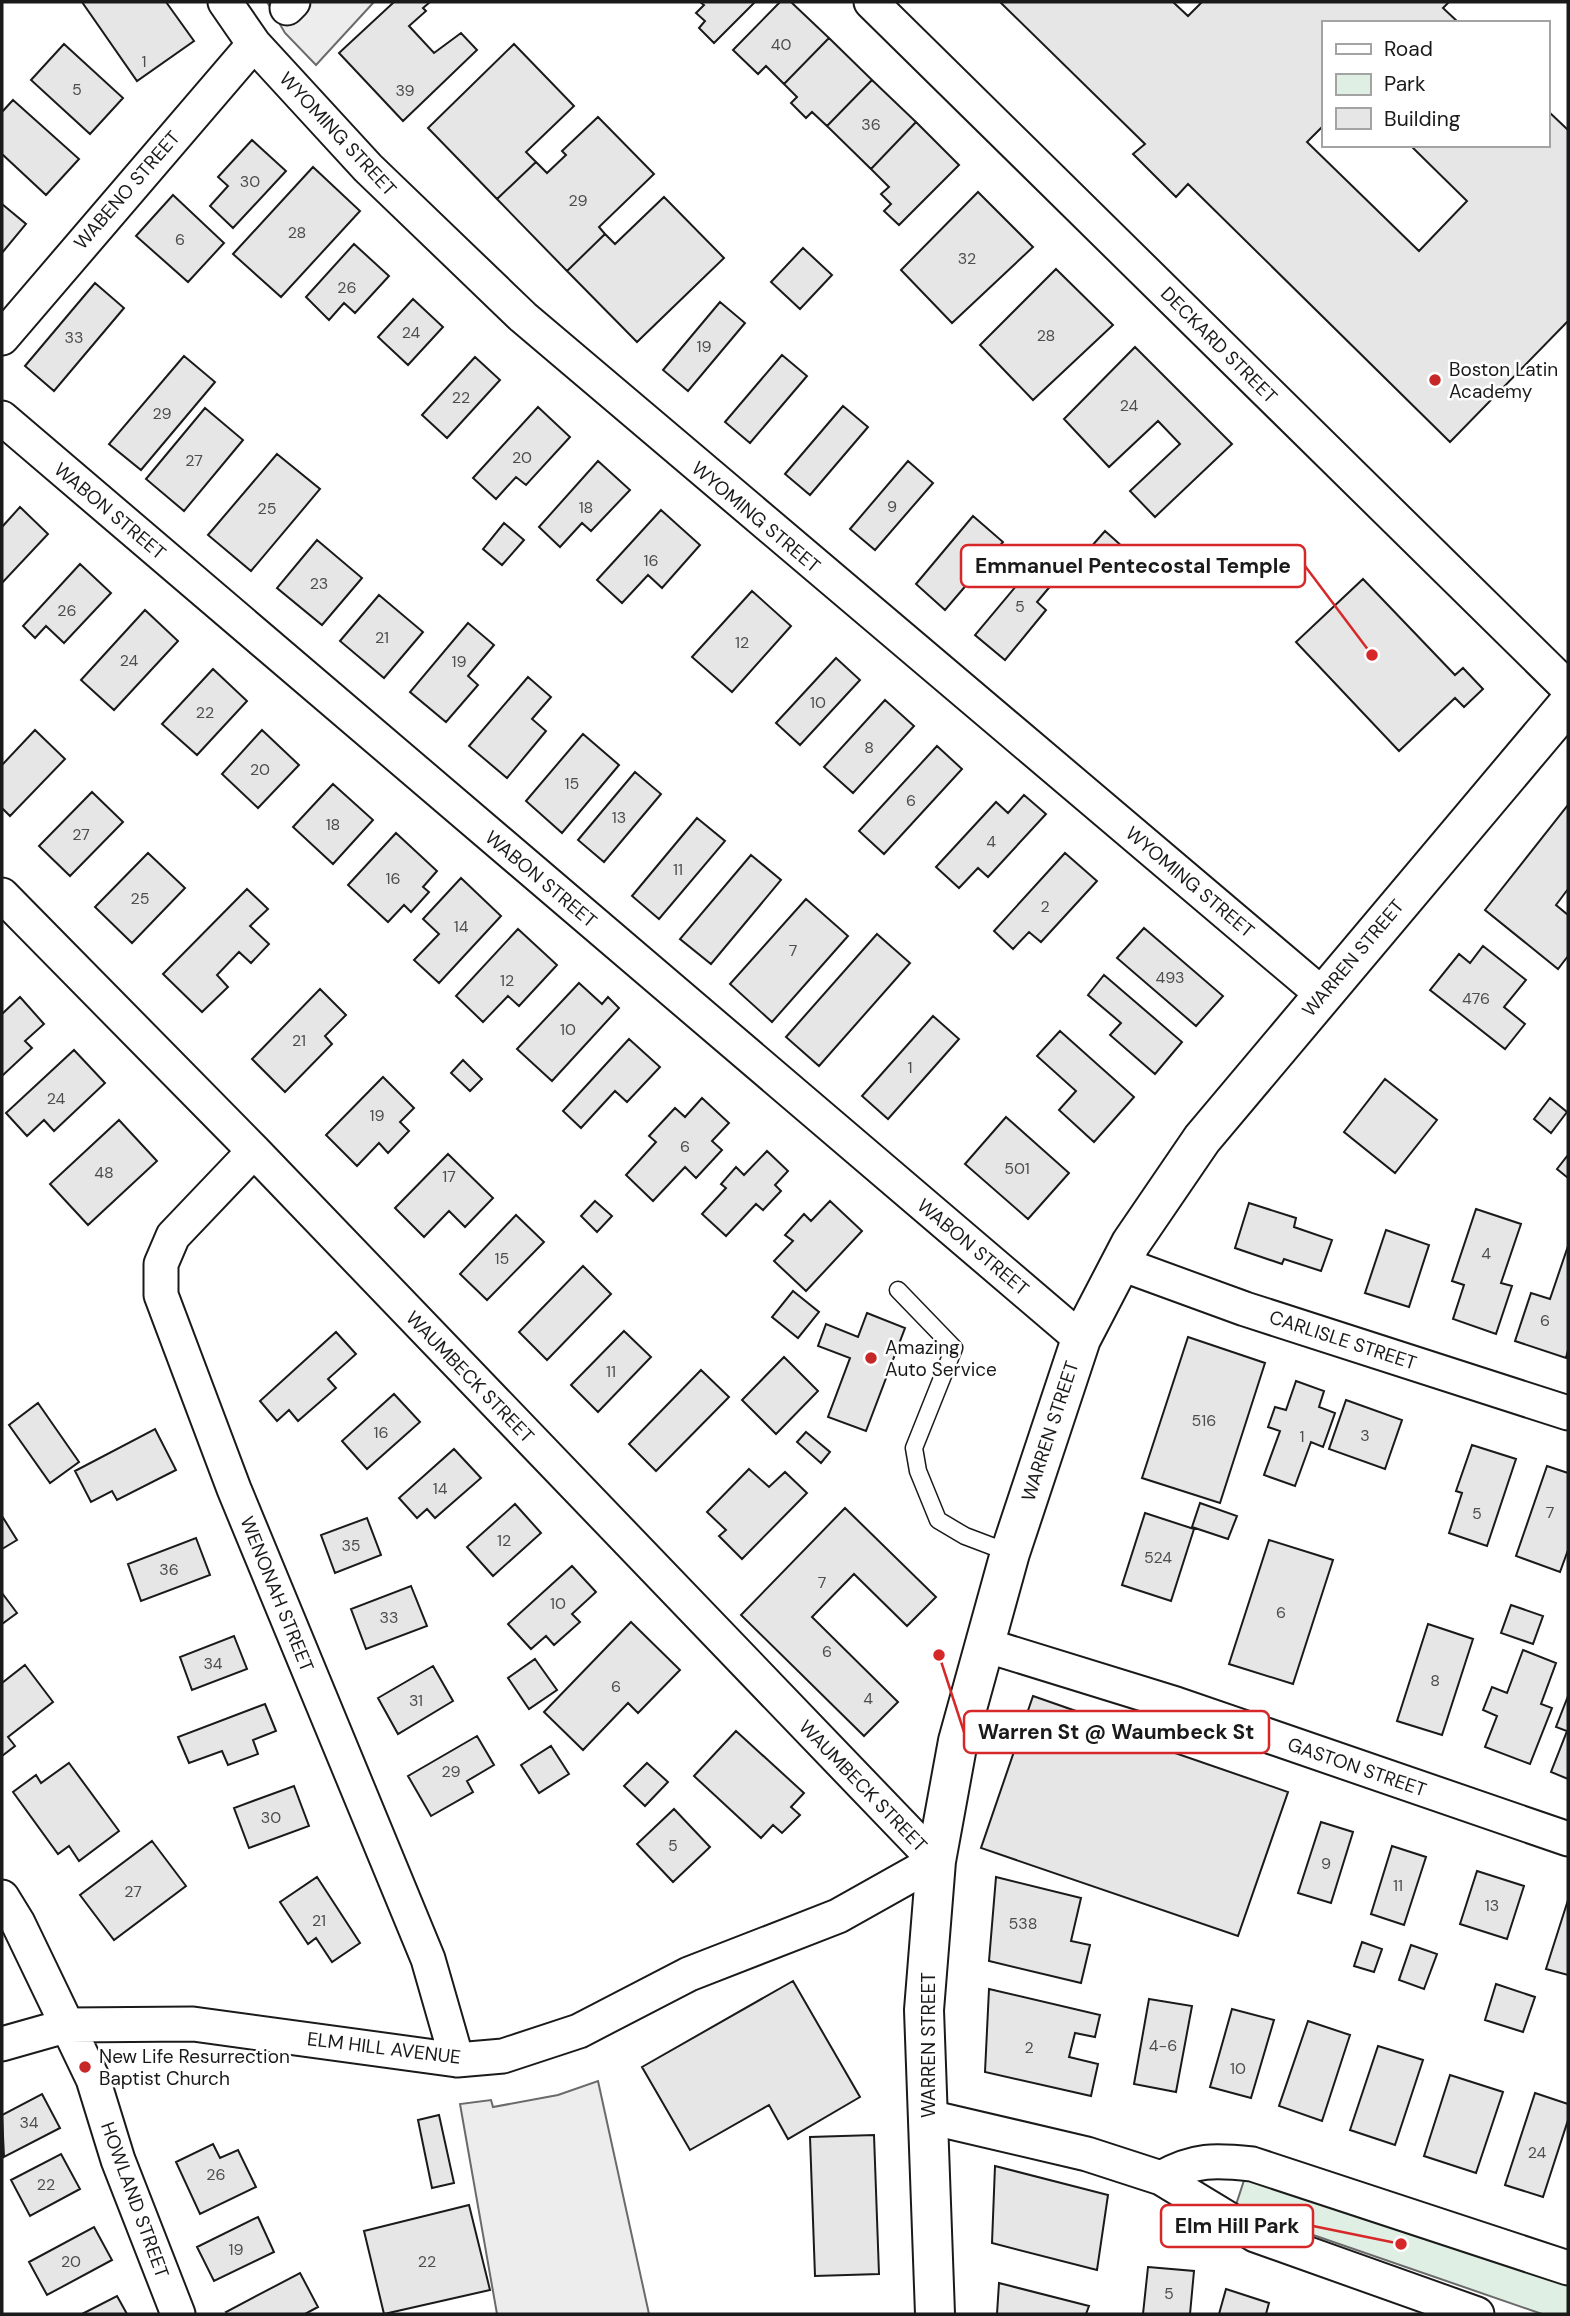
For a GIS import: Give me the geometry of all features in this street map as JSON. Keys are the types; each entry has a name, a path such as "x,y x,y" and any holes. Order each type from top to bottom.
{"main road":[{"name":"WARREN STREET","path":"935,2314 924,2010 936,1861 958,1741 1010,1553 1081,1339 1119,1263 1194,1148 1323,995 1563,721"}],"street":[{"name":"WYOMING STREET","path":"225,2 254,44 368,168 543,335 1323,995"},
{"name":"DECKARD STREET","path":"871,2 1568,688"},
{"name":"WABENO STREET","path":"2,338 254,44"},
{"name":"WABON STREET","path":"2,418 1081,1339"},
{"name":"WAUMBECK STREET","path":"2,895 254,1151 936,1861"},
{"name":"WENONAH STREET","path":"254,1151 173,1236 161,1264 161,1295 239,1502 428,1959 457,2060"},
{"name":"CARLISLE STREET","path":"1119,1263 1245,1309 1568,1413"},
{"name":"GASTON STREET","path":"985,1646 1177,1704 1568,1839"},
{"name":"ELM HILL AVENUE","path":"2,2044 69,2025 193,2024 457,2060 503,2056 579,2031 689,1974 838,1916 936,1861"},
{"name":"HOWLAND STREET","path":"2,1897 69,2025 93,2079 118,2160 178,2314"},
{"path":"929,2116 1087,2154 1161,2178 1255,2235 1476,2314"},
{"path":"1161,2178 1184,2165 1212,2160 1252,2164 1568,2268"}],"lane":[{"path":"898,1290 954,1348 914,1448 918,1471 938,1520 965,1536 1010,1553"}],"green space":[{"path":"1248,2168 1568,2279 1568,2314 1542,2314 1235,2208"}],"shaded area":[{"path":"267,2 374,2 316,65 285,33"},
{"path":"598,2081 649,2314 497,2314 460,2104 491,2100 493,2107 558,2095"}],"building":[{"path":"82,2 166,2 194,41 137,81"},
{"path":"394,2 430,2 423,8 426,11 409,26 434,53 461,33 477,50 403,121 339,53"},
{"path":"700,2 755,2 714,43 699,28 705,21 696,13 704,5"},
{"path":"780,2 791,2 829,38 784,84 766,66 758,74 733,50"},
{"path":"1000,2 1173,2 1188,16 1202,2 1449,2 1443,8 1457,21 1322,21 1322,127 1307,142 1419,251 1467,201 1412,147 1549,147 1549,112 1568,130 1568,321 1450,442 1188,184 1176,197 1133,154 1145,144"},
{"path":"829,38 872,80 827,126 812,112 806,118 791,103 797,97 784,84"},
{"path":"64,44 123,98 90,134 31,80"},
{"path":"514,44 574,106 526,152 536,162 497,199 428,128"},
{"path":"872,80 916,122 871,169 827,126"},
{"path":"13,100 79,159 46,195 2,154 2,112"},
{"path":"598,117 654,174 599,227 605,234 567,271 497,199 536,162 547,173 566,155 562,151"},
{"path":"916,122 959,165 899,225 884,211 891,204 881,194 889,187 871,169"},
{"path":"252,140 286,171 233,228 210,206 228,186 218,177"},
{"path":"313,167 360,211 281,297 233,254"},
{"path":"978,192 1033,247 952,323 901,270"},
{"path":"173,195 224,243 188,282 136,236"},
{"path":"664,197 724,258 637,342 567,271 605,234 615,244"},
{"path":"2,204 26,224 2,253"},
{"path":"354,244 389,276 355,313 344,303 329,320 306,297"},
{"path":"803,248 832,275 800,309 771,282"},
{"path":"1056,269 1113,325 1033,400 980,345"},
{"path":"95,283 124,308 54,391 25,366"},
{"path":"413,299 443,327 408,365 378,337"},
{"path":"720,302 745,323 688,391 663,370"},
{"path":"1135,347 1232,444 1155,517 1130,491 1180,444 1158,421 1109,467 1064,419"},
{"path":"782,355 807,376 750,443 725,422"},
{"path":"184,356 215,382 141,470 109,444"},
{"path":"475,357 500,380 447,438 422,415"},
{"path":"843,406 868,427 810,495 785,474"},
{"path":"538,407 570,437 526,485 516,477 496,499 473,478"},
{"path":"205,408 243,440 184,511 146,479"},
{"path":"277,454 320,489 251,571 208,535"},
{"path":"598,461 630,490 591,531 582,523 560,547 539,527"},
{"path":"908,461 933,483 875,550 850,529"},
{"path":"20,507 48,534 2,583 2,527"},
{"path":"661,510 700,545 662,588 648,575 622,603 597,580"},
{"path":"973,516 1003,542 945,610 916,584"},
{"path":"504,523 524,540 502,565 483,549"},
{"path":"1105,531 1133,556 1113,580 1084,555"},
{"path":"317,540 362,578 322,625 277,588"},
{"path":"1048,548 1068,565 1037,602 1046,610 1005,660 975,635"},
{"path":"80,564 111,593 64,643 46,626 35,638 23,626"},
{"path":"1363,579 1455,675 1463,668 1483,689 1464,707 1455,698 1399,751 1296,642"},
{"path":"752,591 791,626 732,692 692,657"},
{"path":"379,595 423,632 384,678 340,641"},
{"path":"145,610 178,641 114,710 81,680"},
{"path":"468,623 494,645 468,676 478,685 446,722 410,692"},
{"path":"836,658 860,680 800,745 776,723"},
{"path":"213,669 247,701 197,755 162,724"},
{"path":"528,677 551,697 532,719 546,731 507,778 469,746"},
{"path":"885,700 914,726 853,793 824,767"},
{"path":"35,730 65,759 10,816 2,808 2,765"},
{"path":"262,730 299,765 258,808 222,774"},
{"path":"583,734 619,765 562,833 526,801"},
{"path":"937,746 962,769 884,854 859,831"},
{"path":"635,772 661,794 604,862 578,840"},
{"path":"333,784 373,820 333,864 293,827"},
{"path":"92,792 123,822 70,876 39,846"},
{"path":"1024,795 1046,814 988,877 978,868 959,888 936,867 996,802 1008,813"},
{"path":"1568,805 1568,889 1556,905 1568,915 1568,956 1558,969 1485,910"},
{"path":"697,818 725,841 659,919 632,896"},
{"path":"396,833 437,871 423,887 429,892 411,912 404,905 388,922 348,885"},
{"path":"148,853 185,888 132,943 95,907"},
{"path":"1065,853 1097,881 1041,942 1029,932 1013,949 994,931"},
{"path":"751,855 781,880 711,964 680,939"},
{"path":"461,878 501,916 439,983 414,960 439,934 423,919"},
{"path":"247,889 268,909 250,926 269,944 251,963 239,952 217,975 228,987 202,1012 163,974"},
{"path":"806,899 848,936 772,1022 730,984"},
{"path":"1144,928 1223,996 1196,1026 1117,958"},
{"path":"518,929 557,965 519,1006 508,996 483,1022 456,996"},
{"path":"877,934 910,963 819,1066 786,1037"},
{"path":"1483,946 1526,980 1504,1007 1525,1024 1505,1049 1430,990 1459,954 1470,963"},
{"path":"1104,975 1182,1042 1155,1074 1110,1035 1121,1023 1088,995"},
{"path":"579,983 602,1004 608,997 619,1008 552,1081 517,1049"},
{"path":"320,989 346,1015 325,1036 332,1044 285,1092 252,1059"},
{"path":"20,997 44,1024 25,1041 32,1048 2,1076 2,1014"},
{"path":"933,1016 959,1039 888,1119 862,1096"},
{"path":"1060,1031 1134,1097 1094,1142 1059,1110 1076,1091 1037,1056"},
{"path":"629,1039 660,1067 627,1102 615,1091 581,1128 563,1111"},
{"path":"74,1050 105,1083 54,1131 44,1120 27,1136 6,1113"},
{"path":"463,1060 482,1079 470,1091 451,1073"},
{"path":"383,1077 414,1108 400,1122 409,1131 388,1153 379,1143 357,1166 326,1135"},
{"path":"1385,1079 1437,1120 1395,1173 1344,1132"},
{"path":"702,1098 729,1123 712,1141 722,1150 696,1178 685,1167 653,1201 626,1175 656,1142 649,1136 675,1108 685,1117"},
{"path":"1550,1098 1567,1112 1551,1133 1534,1119"},
{"path":"1006,1117 1069,1173 1028,1219 965,1164"},
{"path":"119,1120 157,1161 88,1225 50,1184"},
{"path":"767,1151 788,1171 775,1185 781,1191 763,1210 756,1204 726,1236 702,1214 726,1188 721,1184 736,1167 744,1175"},
{"path":"448,1154 493,1198 465,1227 449,1211 424,1237 395,1208"},
{"path":"1568,1155 1568,1178 1557,1169"},
{"path":"595,1201 612,1216 597,1232 581,1216"},
{"path":"830,1201 862,1231 806,1291 774,1261 793,1241 785,1235 804,1214 811,1221"},
{"path":"1249,1203 1296,1218 1294,1227 1332,1240 1321,1271 1284,1259 1282,1264 1235,1248"},
{"path":"1476,1209 1521,1224 1501,1283 1512,1286 1496,1334 1453,1319 1464,1285 1452,1281"},
{"path":"516,1215 544,1242 487,1300 460,1274"},
{"path":"1386,1230 1429,1245 1409,1307 1365,1293"},
{"path":"1568,1246 1566,1358 1515,1341 1531,1293 1550,1299"},
{"path":"583,1266 611,1294 547,1360 519,1332"},
{"path":"793,1291 819,1312 798,1338 772,1317"},
{"path":"867,1313 905,1328 866,1431 828,1417 850,1358 818,1346 826,1324 858,1337"},
{"path":"624,1331 651,1357 598,1412 571,1385"},
{"path":"336,1332 356,1354 328,1379 336,1388 298,1421 289,1410 277,1421 260,1401"},
{"path":"1188,1337 1265,1363 1220,1503 1142,1478"},
{"path":"784,1357 818,1391 776,1434 742,1400"},
{"path":"701,1370 729,1397 656,1471 629,1444"},
{"path":"1296,1381 1324,1391 1319,1407 1335,1413 1323,1447 1311,1442 1295,1486 1264,1475 1280,1431 1268,1427 1275,1407 1286,1410"},
{"path":"394,1394 420,1422 367,1469 342,1441"},
{"path":"1346,1400 1402,1420 1385,1469 1329,1449"},
{"path":"38,1403 79,1462 50,1483 9,1425"},
{"path":"155,1429 176,1470 117,1500 112,1491 91,1502 75,1471"},
{"path":"806,1432 830,1452 821,1463 797,1442"},
{"path":"1472,1445 1516,1459 1487,1546 1449,1533 1462,1493 1456,1491"},
{"path":"454,1449 481,1478 435,1518 427,1509 417,1518 399,1498"},
{"path":"1547,1466 1568,1473 1568,1550 1560,1572 1516,1556"},
{"path":"749,1469 769,1487 785,1472 807,1493 742,1559 719,1536 726,1530 707,1512"},
{"path":"1200,1503 1237,1516 1228,1539 1192,1527"},
{"path":"515,1504 541,1533 493,1576 467,1547"},
{"path":"845,1508 936,1597 907,1626 854,1574 812,1617 898,1702 864,1736 741,1615"},
{"path":"1145,1513 1194,1529 1171,1601 1122,1585"},
{"path":"2,1516 17,1540 2,1549"},
{"path":"367,1518 381,1555 335,1573 321,1535"},
{"path":"196,1538 210,1575 141,1601 128,1564"},
{"path":"1269,1540 1333,1560 1293,1684 1229,1664"},
{"path":"572,1566 596,1592 572,1614 580,1622 554,1645 546,1636 531,1649 508,1624"},
{"path":"411,1586 427,1626 366,1649 351,1609"},
{"path":"2,1593 17,1613 2,1624"},
{"path":"1511,1605 1543,1616 1533,1644 1501,1633"},
{"path":"631,1622 680,1670 638,1713 628,1703 583,1750 544,1712"},
{"path":"1428,1624 1473,1639 1442,1735 1397,1721"},
{"path":"234,1636 247,1669 192,1690 180,1657"},
{"path":"1523,1650 1556,1663 1541,1704 1552,1708 1530,1764 1485,1747 1497,1716 1483,1710 1492,1687 1507,1693"},
{"path":"535,1659 557,1690 529,1709 508,1678"},
{"path":"25,1665 53,1702 8,1737 15,1746 2,1756 2,1683"},
{"path":"433,1666 453,1701 398,1734 378,1698"},
{"path":"1033,1696 1096,1718 1094,1725 1288,1792 1238,1936 981,1848"},
{"path":"1568,1696 1568,1779 1551,1772 1567,1731 1556,1727"},
{"path":"265,1704 276,1731 253,1740 258,1754 228,1765 222,1751 189,1763 178,1737"},
{"path":"736,1731 804,1793 791,1807 800,1815 782,1833 773,1825 761,1838 694,1776"},
{"path":"477,1736 494,1765 467,1781 473,1792 431,1816 408,1776"},
{"path":"551,1746 569,1774 539,1793 521,1765"},
{"path":"69,1763 119,1831 79,1861 69,1846 58,1854 13,1792 36,1775 41,1783"},
{"path":"647,1763 668,1782 645,1806 624,1786"},
{"path":"294,1786 309,1826 249,1848 234,1808"},
{"path":"674,1809 710,1847 673,1882 637,1844"},
{"path":"1321,1822 1353,1832 1331,1903 1298,1893"},
{"path":"152,1841 186,1886 114,1940 80,1895"},
{"path":"1392,1846 1426,1857 1404,1925 1371,1914"},
{"path":"1477,1871 1524,1886 1507,1939 1460,1924"},
{"path":"317,1877 360,1943 332,1962 316,1938 308,1944 280,1902"},
{"path":"996,1877 1081,1898 1071,1941 1090,1945 1081,1983 989,1961"},
{"path":"1568,1900 1568,1975 1546,1969"},
{"path":"1362,1942 1382,1949 1374,1972 1354,1966"},
{"path":"1411,1945 1437,1954 1424,1989 1399,1980"},
{"path":"793,1981 860,2097 788,2139 769,2105 690,2150 642,2067"},
{"path":"1496,1984 1535,1997 1523,2032 1485,2020"},
{"path":"989,1989 1100,2015 1095,2037 1075,2033 1069,2057 1098,2064 1091,2096 985,2072"},
{"path":"1149,1999 1192,2006 1176,2092 1134,2084"},
{"path":"1232,2009 1274,2020 1251,2098 1210,2087"},
{"path":"1308,2021 1350,2035 1322,2121 1279,2106"},
{"path":"1378,2046 1423,2060 1395,2145 1350,2130"},
{"path":"1450,2075 1503,2092 1476,2173 1424,2156"},
{"path":"1535,2093 1568,2104 1568,2120 1543,2197 1505,2185"},
{"path":"42,2094 60,2128 4,2157 2,2115"},
{"path":"439,2115 454,2183 432,2188 418,2120"},
{"path":"874,2135 879,2274 815,2276 810,2137"},
{"path":"213,2144 220,2158 238,2150 256,2187 200,2214 176,2162"},
{"path":"61,2154 80,2189 30,2216 11,2180"},
{"path":"995,2166 1108,2195 1097,2270 992,2243"},
{"path":"469,2205 490,2290 384,2314 364,2231"},
{"path":"258,2217 274,2252 214,2281 197,2247"},
{"path":"94,2227 112,2260 47,2295 29,2262"},
{"path":"1148,2267 1194,2271 1190,2314 1143,2314"},
{"path":"300,2273 318,2307 305,2314 226,2312"},
{"path":"999,2283 1089,2306 1086,2314 997,2314"},
{"path":"1226,2289 1269,2303 1266,2314 1219,2314"},
{"path":"117,2296 127,2314 82,2314"}],"place":[{"name":"Boston Latin Academy","path":"1435,380"},
{"name":"Emmanuel Pentecostal Temple","path":"1372,655"},
{"name":"Amazing Auto Service","path":"871,1358"},
{"name":"Warren St @ Waumbeck St","path":"939,1655"},
{"name":"New Life Resurrection Baptist Church","path":"85,2067"},
{"name":"Elm Hill Park","path":"1401,2244"}]}
